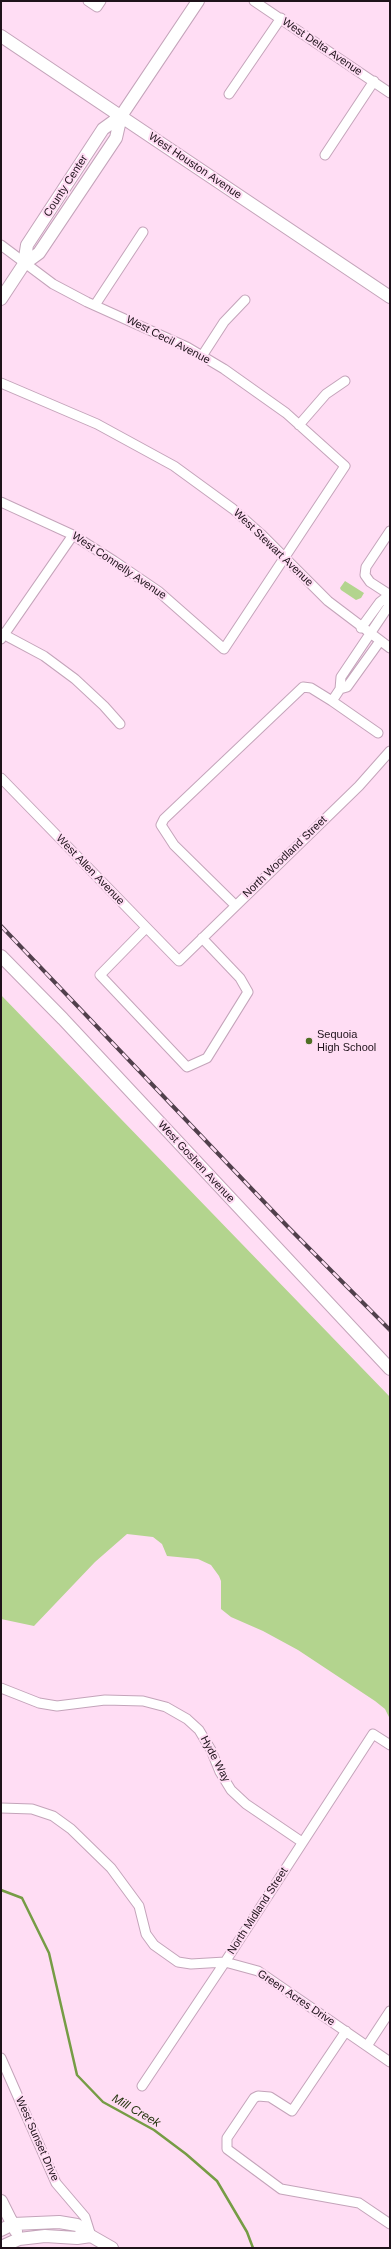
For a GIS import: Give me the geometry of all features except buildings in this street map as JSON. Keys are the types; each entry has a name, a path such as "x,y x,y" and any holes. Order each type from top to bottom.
{"main road":[{"name":"County Center","path":"1,299 24,264 39,253 116,138 121,116 198,1"},
{"name":"West Houston Avenue","path":"1,36 390,297"},
{"name":"West Goshen Avenue","path":"1,956 63,1019 390,1369"},
{"path":"1,2201 19,2239"},
{"path":"1,2230 13,2224 59,2222 77,2225 91,2236 112,2248"},
{"path":"2,2245 19,2239 45,2236 77,2238 91,2236"}],"street":[{"path":"88,1 99,4"},
{"name":"West Delta Avenue","path":"254,1 390,93"},
{"path":"229,94 281,18"},
{"path":"325,155 374,81"},
{"path":"95,305 143,232"},
{"name":"West Cecil Avenue","path":"1,245 24,264 53,284 202,356 274,404 345,466 285,558"},
{"path":"202,356 224,322 245,300"},
{"path":"299,425 326,394 345,381"},
{"name":"West Stewart Avenue","path":"1,383 97,424 169,462 233,509 328,601 361,628 390,648"},
{"name":"West Connelly Avenue","path":"1,502 73,534 158,591 224,649 285,558"},
{"path":"361,628 379,611 388,607 390,595 370,582 365,575 366,567 390,531"},
{"path":"73,534 2,635 44,656 74,679 120,724"},
{"path":"332,701 340,689 341,677 370,634 379,611"},
{"path":"340,689 347,687 380,641"},
{"path":"235,904 174,845 161,825 164,819 303,687 311,688 378,733"},
{"name":"North Woodland Street","path":"179,961 235,904 359,786 390,751"},
{"name":"West Allen Avenue","path":"1,778 179,961"},
{"path":"146,928 100,975 187,1067 207,1058 248,992 240,978 202,938"},
{"name":"Hyde Way","path":"1,1688 39,1703 57,1706 105,1700 143,1701 166,1707 187,1719 199,1730 211,1750 220,1772 231,1790 246,1804 302,1842"},
{"name":"North Midland Street","path":"142,2086 225,1962 373,1734 390,1745"},
{"name":"Green Acres Drive","path":"1,1808 32,1809 53,1816 71,1829 111,1868 139,1906 146,1934 154,1944 178,1962 191,1964 225,1962 258,1970 390,2062"},
{"path":"367,2046 390,2011"},
{"path":"346,2031 292,2111 270,2097 263,2095 254,2098 227,2138 227,2149 281,2189 359,2203 390,2224"},
{"name":"West Sunset Drive","path":"1,2058 56,2183 85,2217 91,2236"}],"green space":[{"path":"345,581 364,593 361,598 356,600 341,590 340,588"},
{"path":"1,995 390,1397 390,1719 385,1709 375,1701 298,1650 263,1631 231,1617 221,1609 221,1581 211,1565 198,1559 167,1556 162,1544 153,1537 127,1534 95,1562 34,1626 1,1619"}],"waterway":[{"name":"Mill Creek","path":"1,1890 22,1898 49,1953 77,2075 103,2102 154,2130 186,2154 217,2181 247,2232 253,2248"}],"railway":[{"path":"1,926 288,1227 390,1330"}],"place":[{"name":"Sequoia High School","path":"309,1041"}]}
